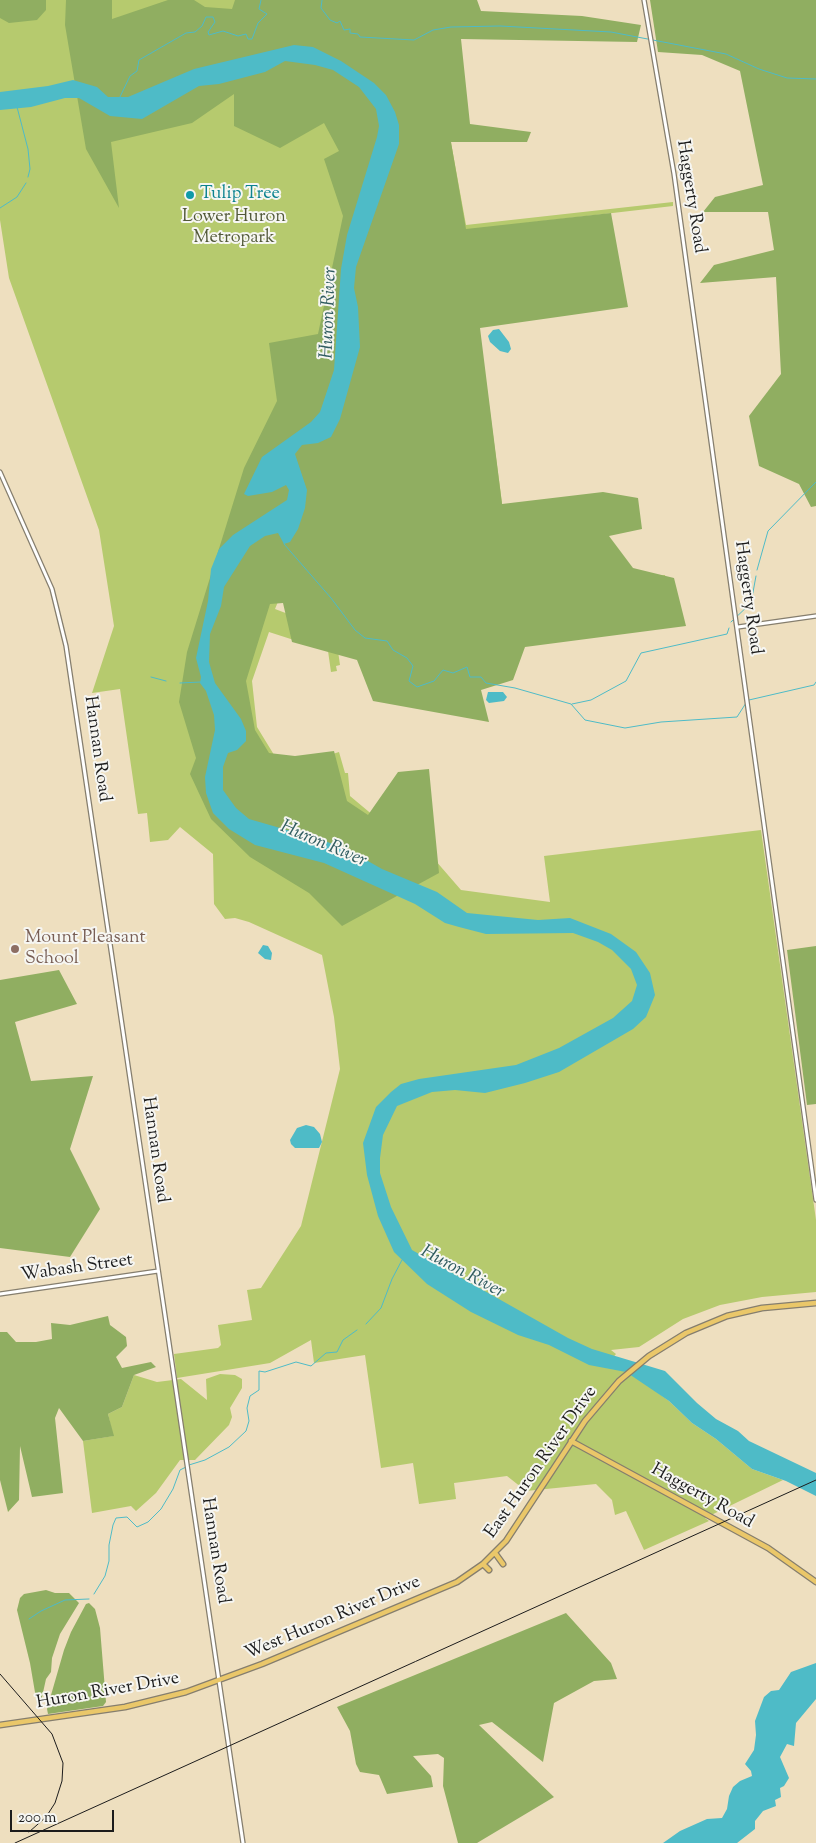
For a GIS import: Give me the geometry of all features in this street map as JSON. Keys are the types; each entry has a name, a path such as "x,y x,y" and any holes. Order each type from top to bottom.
{"main road":[{"name":"East Huron River Drive","path":"457,1582 484,1564 495,1553 516,1527 571,1441 593,1411 619,1381 649,1356 686,1333 727,1316 762,1308 816,1303"},
{"name":"Haggerty Road","path":"571,1441 768,1548 816,1582"},
{"path":"495,1553 503,1564"},
{"path":"484,1564 489,1570"},
{"name":"West Huron River Drive","path":"220,1681 457,1582"},
{"name":"Huron River Drive","path":"0,1725 143,1703 220,1681"}],"street":[{"name":"Haggerty Road","path":"644,0 674,174 816,1200"},
{"name":"Hannan Road","path":"0,472 43,567 61,618 244,1843"},
{"path":"738,627 816,616"},
{"name":"Wabash Street","path":"0,1294 158,1271"}],"green space":[{"name":"Lower Huron Metropark","path":"0,0 425,0 466,225 673,202 673,206 466,230 514,594 665,575 672,624 338,651 340,665 336,666 337,671 331,672 328,651 269,632 252,681 257,727 279,763 298,765 339,752 345,773 348,773 350,796 411,847 435,860 461,890 550,902 544,856 761,830 816,1220 816,1292 762,1297 720,1305 683,1319 639,1347 611,1350 616,1354 605,1367 621,1369 646,1384 669,1401 692,1423 716,1439 752,1469 783,1480 705,1518 709,1521 644,1550 626,1511 615,1515 612,1500 596,1484 526,1491 507,1476 454,1483 456,1499 419,1504 413,1463 381,1468 365,1355 314,1363 311,1340 270,1363 177,1378 174,1354 218,1348 221,1345 218,1325 252,1320 247,1290 261,1288 301,1226 340,1069 334,1017 322,955 249,922 235,918 225,919 214,904 213,854 180,827 168,840 150,842 147,813 138,814 120,689 92,693 114,626 99,530 9,278 0,220","holes":["294,563 333,631 275,609"]},
{"path":"0,0 46,0 46,10 37,20 9,23 0,18"},
{"path":"66,0 112,0 112,19 168,0 194,0 205,7 232,9 235,0 477,0 481,11 582,16 641,25 637,42 461,39 470,124 531,132 527,142 451,142 466,229 611,213 628,307 480,328 502,504 603,492 638,498 642,529 609,536 633,568 674,578 686,626 525,647 513,680 481,690 489,722 373,701 357,660 292,642 283,603 270,604 246,681 255,730 269,753 295,756 334,751 347,801 368,815 398,772 429,769 439,873 342,926 309,893 250,857 211,819 190,774 196,758 179,702 187,652 244,468 277,401 269,343 318,334 343,216 324,159 339,151 324,123 280,148 234,126 234,94 192,123 111,142 119,208 86,149 65,25"},
{"path":"650,0 816,0 816,506 811,507 799,484 759,466 749,416 781,374 776,277 700,283 714,265 774,250 768,212 703,212 715,197 763,185 740,71 702,55 658,52"},
{"path":"816,946 816,1104 807,1105 787,950"},
{"path":"59,970 77,1004 15,1022 31,1081 93,1076 70,1149 100,1209 70,1257 0,1248 0,980"},
{"path":"108,1316 110,1325 126,1337 127,1346 116,1357 122,1368 151,1362 156,1367 134,1375 122,1407 108,1414 114,1436 83,1441 59,1408 55,1418 63,1493 32,1497 20,1446 19,1500 8,1512 0,1480 0,1332 7,1332 16,1342 36,1342 52,1339 51,1323 70,1325"},
{"path":"220,1374 235,1375 242,1379 242,1388 230,1408 232,1417 229,1425 195,1460 180,1460 156,1493 136,1511 131,1506 92,1513 83,1441 113,1436 108,1414 122,1407 134,1375 157,1382 181,1379 207,1400 206,1379"},
{"path":"46,1590 55,1593 69,1593 79,1603 60,1634 40,1706 37,1704 30,1663 17,1610 20,1598 24,1594"},
{"path":"89,1603 95,1609 100,1628 106,1702 103,1706 48,1714 47,1709 64,1650 71,1632 86,1604"},
{"path":"566,1613 611,1663 617,1679 594,1681 554,1703 543,1762 492,1722 479,1725 554,1797 477,1843 458,1843 443,1786 444,1758 438,1754 413,1756 431,1776 433,1787 387,1794 379,1775 360,1772 356,1764 350,1731 337,1707"}],"water":[{"name":"Huron River","path":"294,45 313,47 341,61 374,83 386,95 395,112 399,125 399,144 356,267 354,288 358,307 360,347 340,419 331,437 318,443 302,445 295,454 307,490 305,508 298,529 290,542 284,544 278,533 265,536 250,546 224,587 221,606 210,634 209,662 215,683 241,719 246,731 246,741 237,750 228,753 223,767 223,790 236,808 249,819 325,841 352,852 382,869 437,892 467,913 538,920 570,918 611,934 636,952 650,973 655,995 646,1017 633,1029 559,1072 485,1093 455,1090 432,1092 397,1106 383,1135 380,1158 380,1173 391,1207 412,1250 568,1338 592,1349 665,1371 716,1419 738,1431 749,1441 816,1473 816,1496 786,1481 752,1469 716,1439 692,1423 669,1401 626,1372 589,1365 549,1345 518,1335 471,1312 427,1284 394,1252 378,1216 367,1175 363,1143 376,1107 391,1092 401,1084 419,1079 516,1065 559,1048 613,1018 632,1001 637,985 631,969 612,950 598,942 573,933 486,934 445,923 415,904 324,863 255,845 229,829 213,813 206,793 205,777 215,730 214,715 206,691 200,683 201,677 196,658 208,601 211,569 219,549 233,535 287,500 289,490 286,485 272,492 248,496 244,494 262,457 311,422 320,412 334,370 341,269 347,235 377,137 379,126 376,109 359,87 333,70 315,65 285,61 265,72 219,84 199,86 142,119 110,116 79,98 65,98 31,107 0,110 0,92 48,86 73,80 97,87 108,97 128,97 194,69"},
{"path":"499,329 509,342 511,349 508,353 500,351 490,342 488,336 493,330"},
{"path":"488,692 503,692 507,697 504,701 489,703 486,700"},
{"path":"263,945 268,946 272,953 271,960 265,959 258,953"},
{"path":"306,1125 314,1127 320,1134 322,1142 319,1148 295,1148 291,1144 290,1140 297,1128"},
{"path":"816,1663 816,1699 796,1723 794,1746 787,1744 780,1757 789,1778 784,1786 780,1788 781,1797 775,1800 776,1806 763,1811 755,1821 755,1829 737,1843 663,1843 680,1831 707,1819 722,1818 727,1809 733,1787 740,1781 752,1776 751,1771 745,1764 754,1750 755,1721 764,1697 771,1691 779,1690 791,1672"}],"waterway":[{"path":"119,99 130,76 137,71 139,60 186,33 195,32 202,26 206,17 213,17 215,22 208,32 209,35 223,31 238,36 246,34 248,39 252,39 258,23 267,14 259,9 261,0"},
{"path":"322,0 321,8 330,20 337,23 340,21 344,30 350,29 350,33 358,34 360,37 414,40 433,30 451,27 500,26 611,32 726,54 759,69 787,78 816,79"},
{"path":"17,107 28,149 30,169 28,177"},
{"path":"0,208 17,197 26,183"},
{"path":"757,570 768,531 816,482"},
{"path":"284,544 331,598 355,630 365,638 387,641 393,650 407,658 413,666 409,681 417,687 434,681 443,670 453,673 467,667 470,677 481,677 486,683 515,688 571,704 585,720 625,728 661,722 737,717 746,703"},
{"path":"731,622 751,603 756,576"},
{"path":"572,704 591,700 626,681 641,653 727,634 729,628"},
{"path":"151,677 166,681"},
{"path":"180,683 201,682"},
{"path":"749,700 814,685 816,682"},
{"path":"366,1324 381,1308 392,1279 402,1260"},
{"path":"189,1465 205,1460 229,1447 246,1431 249,1421 247,1408 250,1396 259,1390 259,1371 265,1372 296,1362 311,1366 326,1353 337,1352 343,1340 357,1330"},
{"path":"94,1594 105,1576 109,1561 109,1545 116,1518 127,1517 137,1527 148,1522 161,1509 173,1489 180,1470 186,1467"},
{"path":"29,1619 65,1600 89,1599"}],"railway":[{"path":"15,1843 816,1480"},
{"path":"0,1674 52,1734 63,1763 62,1781 55,1803 46,1817 29,1832"}],"place":[{"name":"Tulip Tree","path":"190,195"},
{"name":"Mount Pleasant School","path":"15,949"}]}
